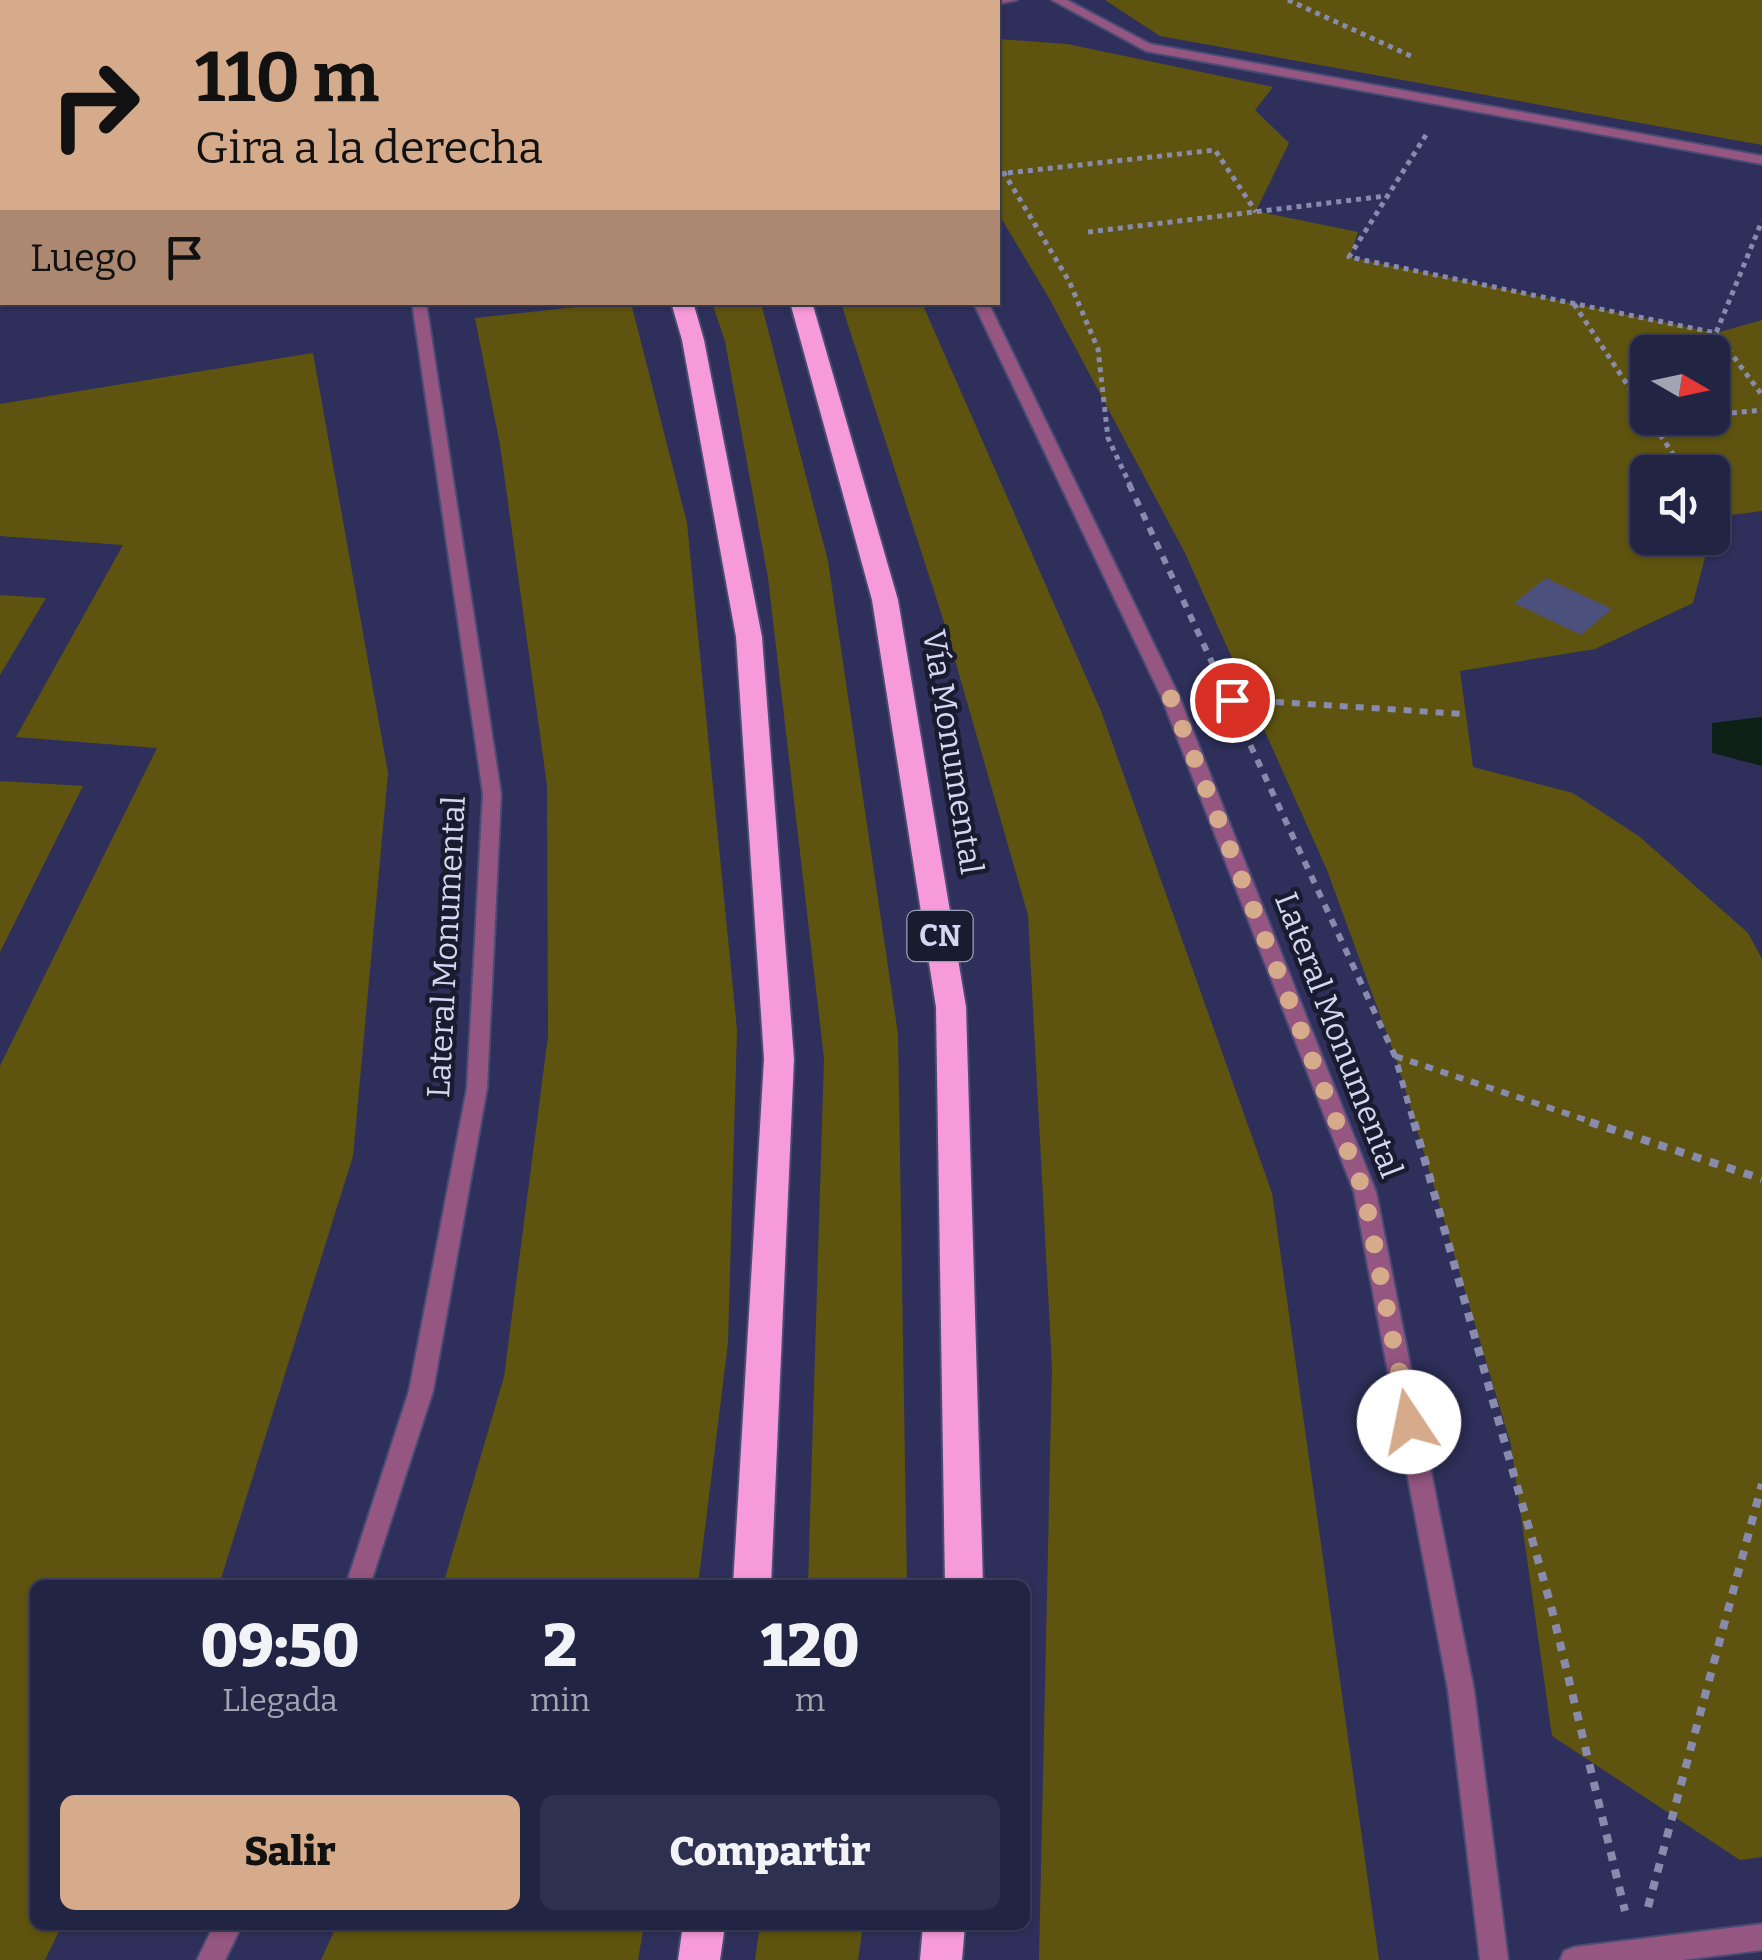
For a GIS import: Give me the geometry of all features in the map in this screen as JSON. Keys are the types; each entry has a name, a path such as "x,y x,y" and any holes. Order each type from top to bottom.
{"highway":[{"path":"683,305 693,340 749,637 779,1058 752,1580"},
{"name":"Vía Monumental","path":"802,305 885,600 951,1006 964,1580"},
{"path":"699,1960 703,1930"},
{"path":"941,1960 944,1930"}],"street":[{"path":"1058,0 1146,47 1762,160"},
{"name":"Lateral Monumental","path":"360,1580 421,1391 477,1088 492,794 419,305"},
{"name":"Lateral Monumental","path":"981,305 1170,696 1364,1192 1461,1690 1494,1960"},
{"path":"211,1960 226,1930"},
{"path":"1574,1960 1762,1937"}],"path":[{"path":"1446,103 1349,257 1716,333 1762,395"},
{"path":"1000,174 1215,150 1256,212"},
{"path":"1088,232 1387,196"},
{"path":"1716,333 1762,221"},
{"path":"1573,303 1630,389"},
{"path":"1730,413 1762,410"},
{"path":"1170,696 1465,714"},
{"path":"1395,1056 1762,1179"},
{"path":"1636,1954 1762,1484"}],"shaded area":[{"path":"1105,0 1762,0 1762,145 1160,36"},
{"path":"1000,39 1067,44 1273,87 1255,110 1289,143 1256,211 1358,232 1350,257 1716,333 1762,320 1762,511 1730,515 1730,455 1630,455 1630,555 1706,555 1693,603 1595,649 1460,671 1473,767 1573,793 1640,837 1748,933 1762,959 1762,1857 1740,1860 1552,1736 1511,1445 1395,1056 1327,870 1185,553 1049,298 1000,216"},
{"path":"594,305 632,305 687,523 737,1030 728,1343 699,1580 444,1580 504,1377 548,1036 547,785 500,445 475,318"},
{"path":"713,305 762,305 828,561 898,1034 907,1580 808,1580 824,1058 768,578 725,341"},
{"path":"842,305 923,305 1101,711 1272,1193 1379,1960 1039,1960 1052,1367 1028,915 945,625"},
{"path":"313,353 388,773 353,1156 221,1580 30,1580 30,1930 60,1930 45,1960 0,1960 0,1066 157,748 16,737 123,545 0,536 0,404"},
{"path":"0,595 46,598 0,675"},
{"path":"1762,717 1762,766 1712,753 1712,723"},
{"path":"0,781 83,786 0,952"},
{"path":"335,1930 643,1930 638,1960 321,1960"},
{"path":"759,1930 862,1930 858,1960 755,1960"}],"building":[{"path":"1546,578 1612,609 1581,635 1514,603"}],"route":[{"path":"1232,700 1170,696 1364,1192 1409,1422"}]}
